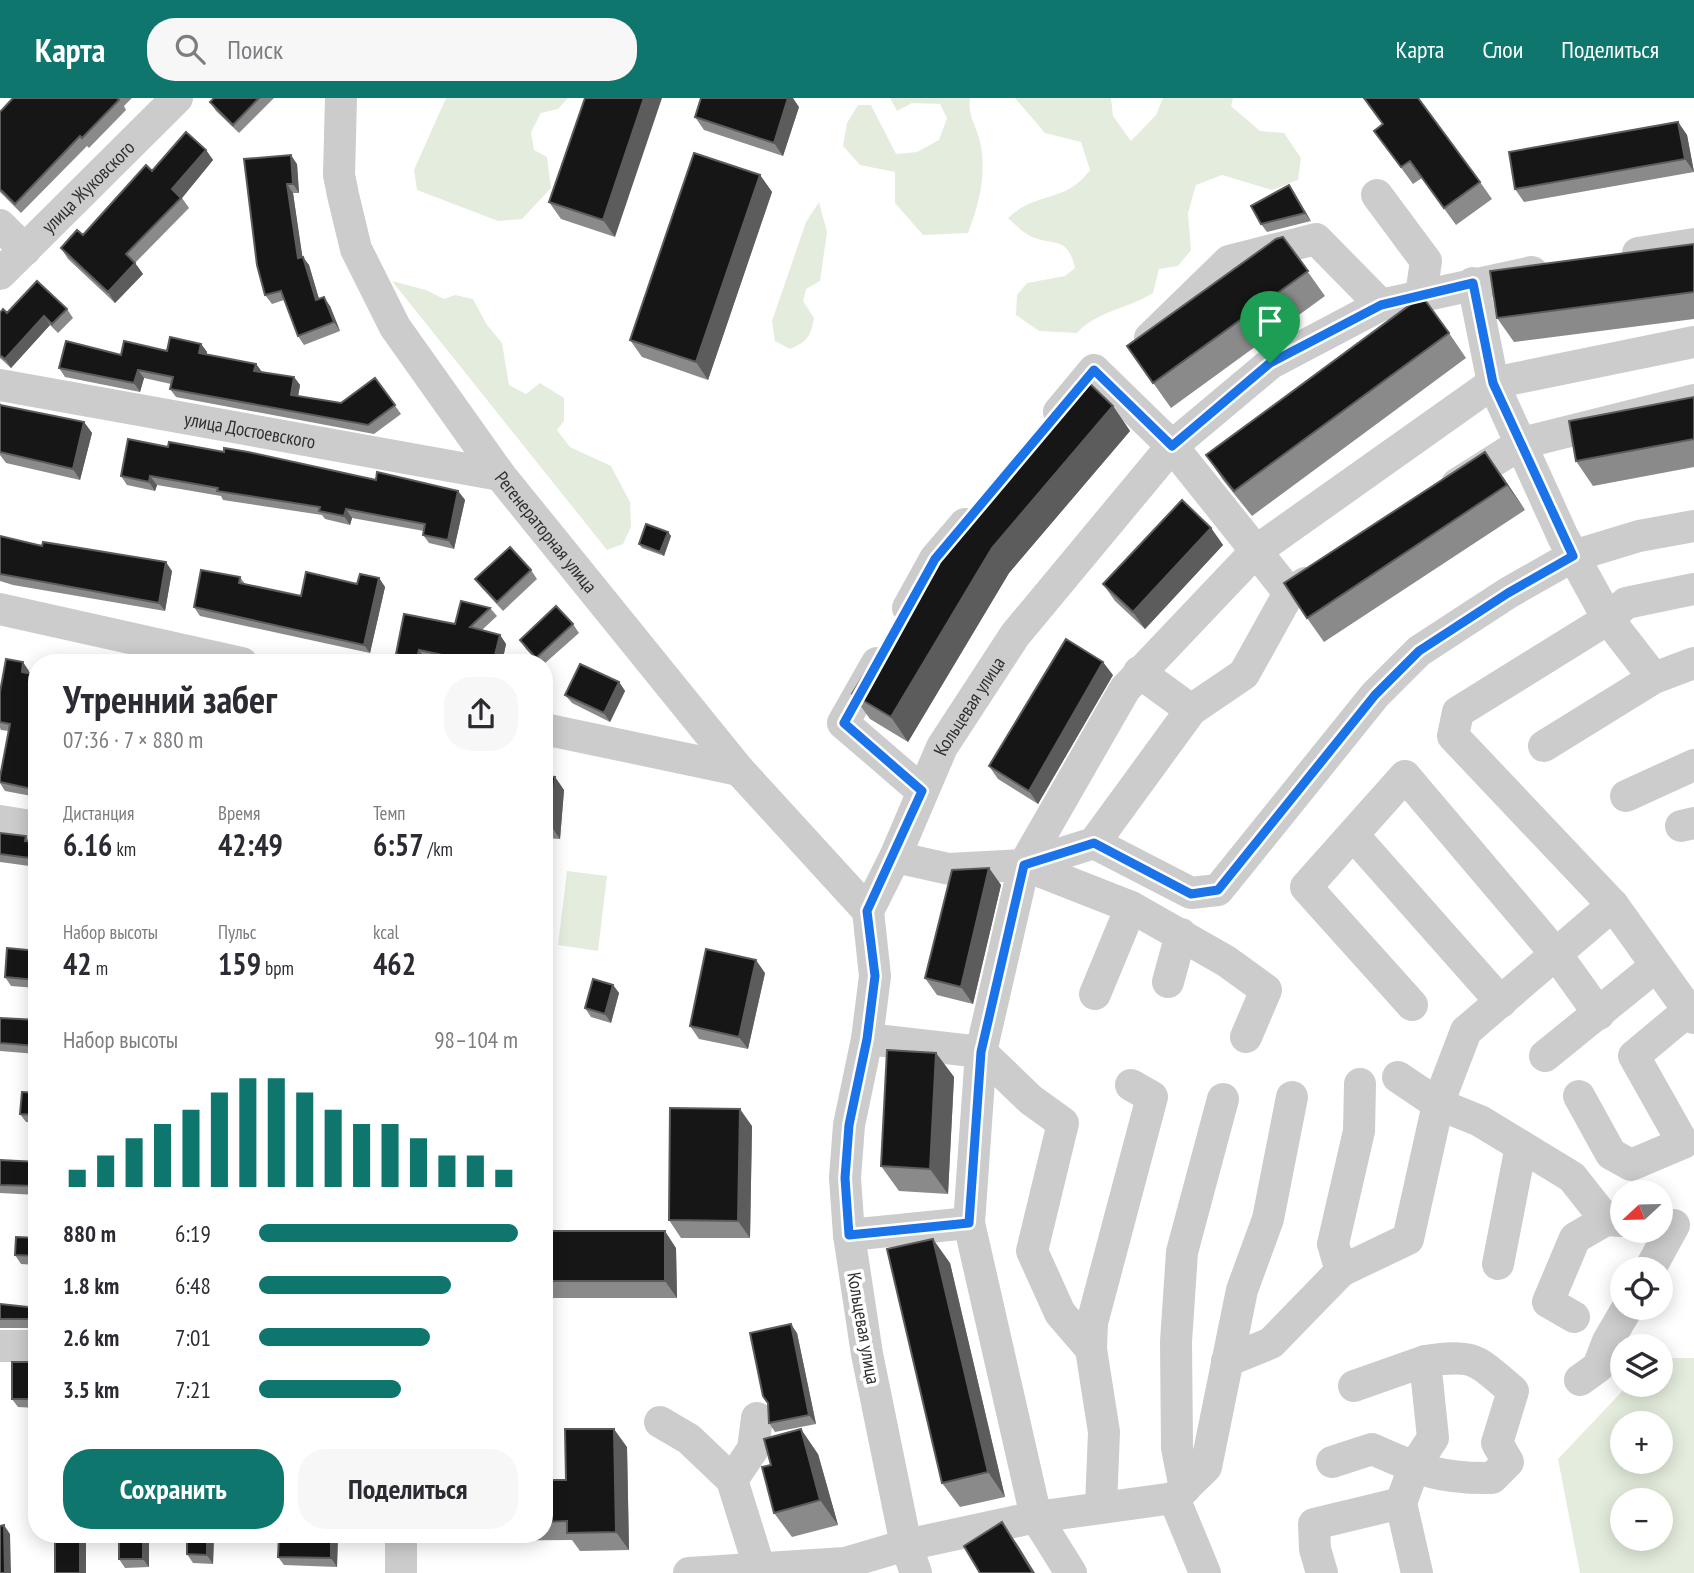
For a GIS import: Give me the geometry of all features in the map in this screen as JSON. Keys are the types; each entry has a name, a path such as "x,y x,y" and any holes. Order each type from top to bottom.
{"street":[{"name":"улица Жуковского","path":"0,274 177,98"},
{"name":"Регенераторная улица","path":"341,98 339,175 356,249 395,327 500,475 739,770 867,911"},
{"path":"1377,195 1426,261 1421,295"},
{"path":"0,225 25,250"},
{"path":"1139,348 1229,261 1316,239 1381,305"},
{"path":"1603,260 1694,244"},
{"name":"Кольцевая улица","path":"911,1559 867,1354 849,1235 845,1178 849,1125 867,1039 875,976 867,911 895,856 942,747 1015,635 1172,446 1270,363 1381,305 1473,283 1564,267"},
{"path":"1473,283 1493,383 1573,556 1608,619 1654,678"},
{"path":"1071,1573 1036,1517 969,1223 981,1052 1024,865 1125,690 1139,672 1256,551 1493,383 1694,342"},
{"path":"1042,434 1094,370 1172,446 1289,593"},
{"name":"улица Достоевского","path":"0,385 500,475"},
{"path":"1429,503 1522,443 1694,400"},
{"path":"922,791 844,723 935,559 989,497"},
{"path":"1094,843 1191,894 1218,890 1375,695 1419,651 1508,593 1573,556 1639,536 1694,526"},
{"path":"895,856 949,869 1024,865 1094,843 1191,710 1244,674 1289,593 1324,570"},
{"path":"1579,1096 1611,1154 1631,1164 1683,1143 1634,1056 1691,1014 1613,905 1453,736 1458,712 1608,619 1626,603 1694,589"},
{"path":"0,609 202,654"},
{"path":"1544,746 1654,678 1694,663"},
{"path":"1139,672 1191,710"},
{"path":"553,731 739,770"},
{"path":"1626,796 1694,765"},
{"path":"1412,1005 1306,887 1405,776 1556,954 1599,1014"},
{"path":"0,821 28,826"},
{"path":"1354,836 1501,1002"},
{"path":"1024,865 1131,907 1181,934 1266,990 1247,1037"},
{"path":"1227,1361 1271,1343 1341,1271 1408,1239 1438,1104 1466,1031 1613,905"},
{"path":"1095,994 1131,907"},
{"path":"1168,982 1181,934"},
{"path":"1545,1056 1656,966"},
{"path":"867,1039 981,1052 1031,1100 1063,1123 1032,1251 1060,1313 1091,1349"},
{"path":"1398,1077 1438,1104 1480,1121 1572,1177 1610,1216"},
{"path":"1341,1271 1334,1244 1359,1131 1360,1084"},
{"path":"1101,1506 1104,1432 1091,1349 1092,1323 1152,1097 1131,1085"},
{"path":"689,1573 760,1571 911,1559 1036,1517 1179,1493 1206,1467 1242,1290 1268,1219 1292,1097"},
{"path":"1205,1573 1179,1493 1176,1342 1182,1252 1223,1100"},
{"path":"1498,1264 1521,1146"},
{"path":"1574,1317 1548,1302 1575,1238 1610,1222"},
{"path":"849,1235 969,1223"},
{"path":"1657,1257 1676,1225"},
{"path":"1580,1380 1598,1367 1608,1341 1620,1320"},
{"path":"0,1346 28,1346"},
{"path":"1332,1462 1372,1449 1414,1467 1453,1479 1492,1478 1508,1462 1497,1443 1513,1391 1475,1359 1450,1357 1425,1361 1354,1386"},
{"path":"1417,1573 1401,1503 1414,1467 1433,1438 1425,1361"},
{"path":"732,1480 753,1449 757,1418"},
{"path":"660,1422 689,1439 732,1480 760,1571"},
{"path":"1322,1573 1315,1549 1314,1524 1401,1503"},
{"path":"401,1543 401,1573"}],"green space":[{"path":"446,98 568,98 558,109 541,113 531,132 534,150 547,157 551,188 522,219 498,221 417,190 414,170"},
{"path":"890,98 970,98 971,117 980,139 983,169 978,201 968,233 923,235 895,203 895,172 860,165 843,146 847,123 858,105 871,105 896,154 917,152 939,140 947,118 940,104 912,103 897,111"},
{"path":"1015,98 1111,98 1113,116 1131,141 1156,115 1163,98 1233,98 1231,106 1260,131 1284,133 1301,158 1298,180 1272,190 1222,175 1196,185 1188,213 1191,250 1178,266 1159,269 1153,293 1103,315 1077,333 1039,331 1016,315 1017,295 1027,283 1065,276 1075,268 1072,257 1063,246 1030,236 1008,218 1030,203 1071,188 1090,170 1081,142 1045,133"},
{"path":"819,202 827,232 820,281 806,289 803,301 814,318 813,324 804,341 790,349 775,341 772,321 806,222"},
{"path":"392,281 426,290 444,299 455,295 473,299 487,325 502,343 509,385 526,394 540,383 564,398 564,421 557,430 570,447 611,466 630,502 631,527 623,544 607,550"},
{"path":"567,871 607,876 598,951 558,945"},
{"path":"1673,1358 1694,1358 1694,1573 1580,1573 1558,1459 1617,1397 1673,1397"}],"building":[{"path":"13,98 119,100 82,138 80,136 15,204 0,189 0,112"},
{"path":"214,98 259,98 233,125 210,102"},
{"path":"585,98 644,98 603,220 549,202"},
{"path":"701,98 788,98 774,143 695,117"},
{"path":"1364,98 1418,98 1480,182 1444,208 1410,161 1401,167 1374,131 1383,124"},
{"path":"1678,122 1685,159 1515,189 1509,152"},
{"path":"186,132 206,150 172,189 181,198 126,254 135,263 108,292 61,248 77,230 83,235 146,165 152,171"},
{"path":"694,153 760,175 696,362 630,340"},
{"path":"291,155 293,184 287,184 298,258 303,257 316,300 324,297 334,322 298,336 281,291 265,295 257,265 244,159"},
{"path":"1289,185 1305,213 1261,224 1251,206"},
{"path":"1283,237 1308,271 1153,383 1127,346 1276,239"},
{"path":"1694,244 1694,292 1497,318 1490,271"},
{"path":"37,281 67,309 52,324 44,316 5,359 0,355 0,313 3,309 7,313"},
{"path":"1422,296 1449,333 1234,491 1206,455"},
{"path":"170,337 201,344 199,353 256,364 254,371 294,377 291,395 341,403 375,378 395,405 368,425 170,389 173,377 138,370 134,383 59,368 66,341 121,355 124,341 167,351"},
{"path":"1086,380 1113,406 992,548 891,717 852,694 956,526"},
{"path":"1694,397 1694,439 1576,461 1569,421"},
{"path":"0,405 84,422 73,469 0,452"},
{"path":"128,439 168,447 169,442 224,452 224,448 376,480 377,472 458,491 448,540 423,535 425,524 346,509 344,516 319,511 320,507 217,491 218,488 150,476 149,482 121,476"},
{"path":"1485,452 1507,485 1307,618 1284,583"},
{"path":"1182,500 1211,528 1133,612 1103,584"},
{"path":"646,524 668,532 660,552 639,544"},
{"path":"0,536 42,546 43,542 166,562 159,603 0,574"},
{"path":"510,547 531,570 497,602 475,579"},
{"path":"201,570 240,577 239,583 301,596 306,572 357,584 360,574 379,578 364,645 194,607"},
{"path":"461,601 490,608 470,627 500,635 495,654 438,654 419,650 418,654 396,654 404,614 455,624"},
{"path":"556,606 573,624 540,654 532,654 520,640"},
{"path":"1066,639 1103,662 1029,791 989,766"},
{"path":"6,659 23,662 22,672 28,673 28,788 0,782 10,724 0,722 0,692"},
{"path":"580,664 619,682 604,713 565,695"},
{"path":"0,833 26,836 28,858 0,854"},
{"path":"989,868 961,987 925,978 952,870"},
{"path":"7,948 28,950 28,979 5,977"},
{"path":"706,949 756,960 739,1037 690,1026"},
{"path":"593,979 613,985 605,1014 585,1008"},
{"path":"0,1018 28,1020 28,1045 0,1043"},
{"path":"887,1050 936,1053 930,1169 881,1166"},
{"path":"22,1092 28,1092 28,1114 20,1114"},
{"path":"670,1108 740,1109 738,1221 669,1220"},
{"path":"0,1160 28,1162 28,1186 0,1185"},
{"path":"553,1231 665,1231 665,1281 553,1281"},
{"path":"16,1237 28,1238 28,1256 15,1255"},
{"path":"933,1239 988,1472 942,1483 887,1249"},
{"path":"0,1304 28,1307 28,1319 0,1319"},
{"path":"791,1324 809,1415 769,1423 768,1403 763,1396 750,1333"},
{"path":"12,1362 28,1362 28,1399 12,1399"},
{"path":"565,1429 614,1429 616,1532 567,1533 567,1521 553,1522 553,1480 566,1480"},
{"path":"801,1429 820,1500 774,1513 762,1467 771,1465 764,1439"},
{"path":"1002,1522 1033,1573 980,1573 964,1546"},
{"path":"4,1525 5,1573 0,1573 0,1526"},
{"path":"55,1543 80,1543 80,1573 55,1573"},
{"path":"119,1543 143,1543 143,1559 119,1559"},
{"path":"187,1543 207,1543 207,1555 187,1554"},
{"path":"279,1543 331,1543 331,1558 278,1557"}],"route":[{"path":"1473,283 1493,383 1573,556 1508,593 1419,651 1375,695 1218,890 1191,894 1094,843 1024,865 981,1052 969,1223 849,1235 845,1178 849,1125 867,1039 875,976 867,911 895,856 922,791 844,723 935,559 1016,466 1094,370 1172,446 1270,363 1381,305 1473,283"}]}
